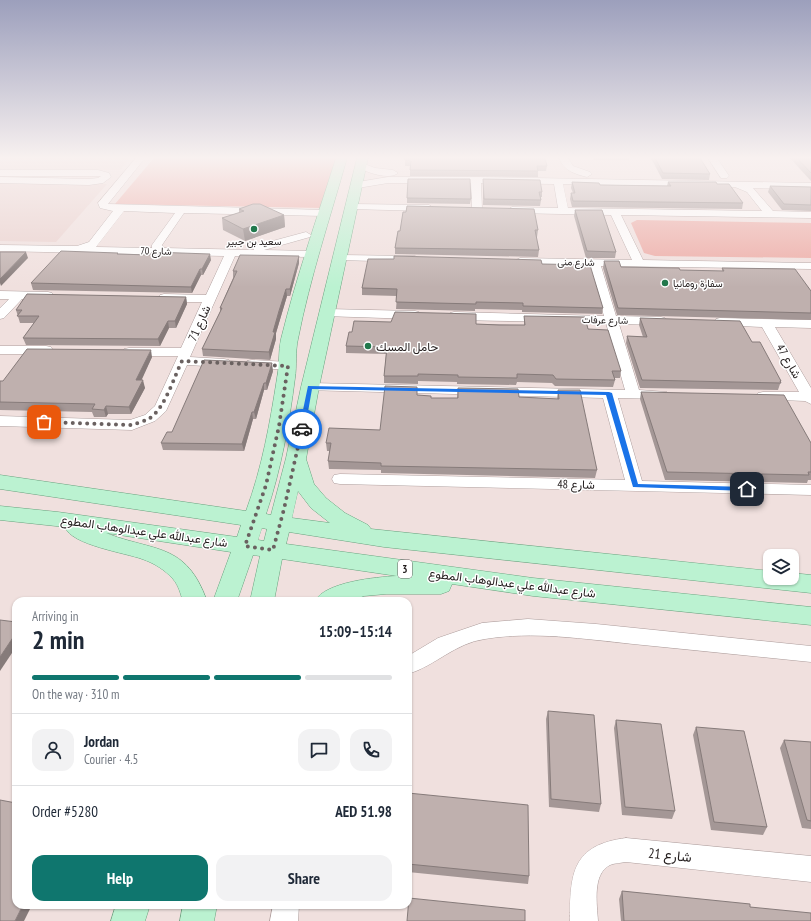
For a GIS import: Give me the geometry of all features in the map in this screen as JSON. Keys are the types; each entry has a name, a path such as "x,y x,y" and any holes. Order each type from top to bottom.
{"main road":[{"path":"227,597 266,485 279,426 288,366 289,341 316,234 328,201"},
{"path":"263,597 296,458 310,388 354,201"},
{"path":"316,234 320,238 346,234"},
{"path":"289,341 298,346 311,346 321,341"},
{"path":"296,458 300,476 317,503 346,524 368,534 384,539"},
{"name":"3","path":"0,482 384,539 811,584"},
{"name":"شارع عبدالله علي عبدالوهاب المطوع","path":"0,513 58,519 534,587 811,616"},
{"path":"58,519 104,541 142,550 159,556 179,572 190,584 194,597"},
{"path":"336,597 353,590 414,584 534,587"},
{"path":"128,921 132,909"},
{"path":"197,921 199,909"}],"street":[{"path":"105,201 102,205 106,208 182,209 316,234"},
{"path":"477,201 477,209"},
{"path":"562,201 564,211"},
{"path":"761,201 770,214"},
{"path":"352,207 438,209"},
{"path":"80,249 94,242 121,208"},
{"path":"94,242 160,247 182,209"},
{"path":"501,210 811,215"},
{"path":"616,212 639,263"},
{"path":"237,252 316,234"},
{"name":"شارع 70","path":"0,248 80,249 160,247 237,252 316,234"},
{"name":"شارع 71","path":"0,421 132,425 150,418 161,408 209,299 237,252"},
{"path":"340,258 428,259"},
{"name":"شارع منى","path":"507,261 810,267"},
{"path":"594,262 633,394"},
{"path":"0,295 58,296"},
{"path":"0,315 18,295"},
{"path":"154,298 209,299"},
{"path":"327,313 429,316"},
{"name":"شارع عرفات","path":"445,316 673,321"},
{"path":"704,322 811,324"},
{"name":"شارع 47","path":"766,323 810,398"},
{"path":"0,350 62,351"},
{"path":"116,351 239,363 288,366"},
{"path":"310,388 679,395"},
{"path":"609,393 635,486"},
{"path":"748,396 810,398"},
{"name":"شارع 48","path":"340,478 811,490"},
{"path":"412,664 445,644 482,631 528,627 596,632 811,654"},
{"name":"شارع 21","path":"584,921 584,889 586,875 592,863 600,856 614,850 811,869"},
{"path":"284,921 286,909"}],"shaded area":[{"path":"0,201 92,201 56,242 0,241"},
{"path":"118,201 324,201 322,208 115,204"},
{"path":"637,220 811,223 811,258 655,256 644,253 631,223"}],"building":[{"path":"573,201 742,201 743,203"},
{"path":"782,201 811,201 811,205 784,204"},
{"path":"253,204 260,204 284,215 243,229 222,218 244,211 239,209"},
{"path":"407,206 534,209 538,230 535,230 539,250 395,248 403,212 406,212"},
{"path":"575,210 602,210 616,252 587,251"},
{"path":"61,251 150,255 152,252 210,254 191,287 31,283"},
{"path":"0,252 26,252 0,279"},
{"path":"240,255 299,256 290,289 286,289 279,311 269,352 202,349 222,308 220,308 237,271 233,271"},
{"path":"394,256 541,260 542,264 590,265 603,308 523,306 523,303 476,302 476,304 396,302 397,289 362,288 368,259 394,259"},
{"path":"604,261 619,261 621,267 679,268 680,270 724,271 722,268 795,269 811,291 811,313 618,308"},
{"path":"27,294 186,297 175,321 168,321 158,339 23,338 39,316 17,316 22,310 16,310"},
{"path":"395,312 476,314 476,324 499,325 525,325 524,316 585,317 588,329 608,330 621,371 612,371 615,380 556,379 553,375 517,374 517,378 458,377 458,375 418,374 418,376 384,376 387,347 346,346 349,332 352,332 354,321 391,322"},
{"path":"640,318 740,321 752,342 760,342 781,383 642,380 627,336 647,337"},
{"path":"27,349 151,350 136,380 143,380 129,407 106,406 104,410 92,409 95,404 0,402 0,381 3,381"},
{"path":"204,360 272,363 266,383 264,383 254,412 252,412 242,444 161,443 167,432 172,432"},
{"path":"385,386 417,387 417,395 431,396 431,398 458,398 458,388 518,389 519,397 559,399 558,390 580,390 597,470 381,466 381,463 328,461 331,443 326,443 329,428 380,430"},
{"path":"641,392 784,395 811,443 811,472 808,472 809,475 667,472"},
{"path":"0,620 12,622 12,639 0,657"},
{"path":"548,711 594,715 601,804 551,799"},
{"path":"616,720 661,724 675,811 625,807"},
{"path":"696,727 744,731 767,827 714,822"},
{"path":"784,740 811,742 811,821 807,820"},
{"path":"412,793 528,805 529,876 412,864"},
{"path":"0,800 12,802 12,909 21,909 15,921 0,921"},
{"path":"622,891 750,904 750,907 811,913 811,921 624,921"},
{"path":"412,898 525,910 525,921 407,921 408,909 412,909"}],"way so far":[{"path":"44,422 132,425 142,422 150,418 161,408 182,361 288,366 279,426 266,485 245,546 273,550 302,429"}],"place":[{"name":"سعيد بن جبير","path":"254,229"},
{"name":"سفارة رومانيا","path":"665,283"},
{"name":"حامل المسك","path":"368,346"}],"route":[{"path":"302,429 310,388 609,393 635,486 747,489"}]}
